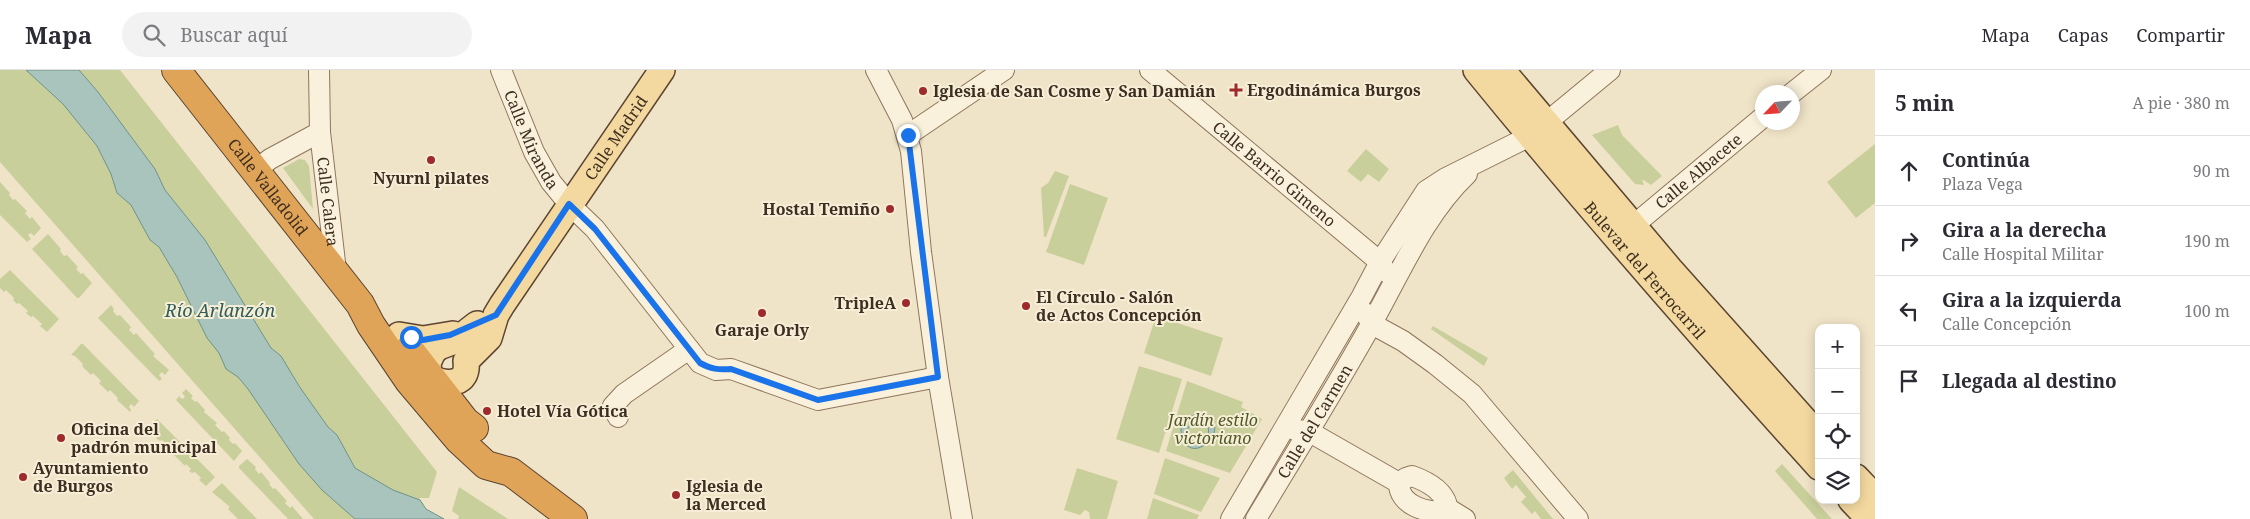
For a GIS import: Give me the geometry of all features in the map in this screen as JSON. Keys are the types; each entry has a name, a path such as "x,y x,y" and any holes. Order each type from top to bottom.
{"highway":[{"name":"Calle Valladolid","path":"176,70 336,271 360,304 371,325 419,395 456,428"},
{"name":"Calle Valladolid","path":"360,304 383,315 442,351 430,378 456,428"},
{"path":"456,428 486,464 511,472 573,519"}],"main road":[{"name":"Calle Madrid","path":"442,351 487,326 662,70"},
{"name":"Bulevar del Ferrocarril","path":"1476,70 1634,225 1815,431"},
{"name":"Bulevar del Ferrocarril","path":"1502,70 1538,129 1667,296 1815,462"},
{"path":"442,351 450,335 487,326"},
{"path":"398,366 420,380 430,378 444,383 454,382 464,374 442,351 436,348 430,357 428,366 430,378"},
{"path":"442,351 466,397 456,428"},
{"path":"1860,481 1875,497"},
{"path":"1855,504 1869,519"}],"street":[{"name":"Calle Calera","path":"319,70 320,132 336,271"},
{"name":"Calle Miranda","path":"501,70 534,152 551,182 569,204 595,229 700,363 716,370 731,369 818,400 938,377"},
{"path":"876,70 908,135 938,377 962,519"},
{"path":"908,135 1004,70"},
{"name":"Calle Barrio Gimeno","path":"1150,70 1380,262 1393,284"},
{"name":"Calle del Carmen","path":"1231,519 1339,336 1380,262 1426,191 1446,178 1477,164 1538,129 1610,70"},
{"path":"1800,87 1821,70"},
{"name":"Calle Albacete","path":"1634,225 1755,124"},
{"name":"Calle Calera","path":"256,170 270,159 320,132"},
{"name":"Calle del Carmen","path":"1256,519 1372,324 1432,215 1451,189 1477,164"},
{"path":"1432,215 1426,191 1451,189"},
{"path":"1362,296 1366,318 1372,324 1411,346 1472,394 1578,519"},
{"path":"1339,336 1362,324 1372,324"},
{"path":"619,409 624,394 689,349"},
{"path":"1303,397 1304,421 1308,431"},
{"path":"1279,437 1296,430 1308,431 1400,483 1412,476 1428,483 1445,498 1447,508 1465,519"}],"green space":[{"path":"0,70 120,70 437,472 429,498 419,498 426,509 423,519 314,519 0,162"},
{"path":"1618,125 1622,135 1662,176 1651,185 1642,179 1644,185 1635,184 1592,135"},
{"path":"1875,144 1875,203 1856,218 1827,182"},
{"path":"1366,149 1389,169 1379,182 1368,174 1361,182 1347,171"},
{"path":"299,159 305,160 309,166 313,209 283,168"},
{"path":"1055,171 1069,176 1046,237 1044,237 1041,188 1048,183"},
{"path":"0,182 10,193 9,195 13,200 15,199 27,211 25,213 30,219 32,217 41,228 34,236 31,233 28,235 31,239 27,242 0,215"},
{"path":"1070,184 1108,198 1084,265 1046,252"},
{"path":"48,234 61,249 60,251 64,256 67,255 78,267 76,269 81,274 83,273 92,283 79,298 32,249"},
{"path":"10,270 59,319 47,332 40,326 42,324 26,313 28,311 19,303 17,304 6,290 4,292 0,288 0,279"},
{"path":"111,305 117,316 120,315 131,327 129,330 134,335 136,333 155,354 153,356 169,370 165,375 162,372 159,375 162,379 159,381 98,318"},
{"path":"1156,316 1223,338 1211,376 1144,353"},
{"path":"1433,326 1488,358 1484,366 1431,329"},
{"path":"81,344 139,401 134,407 131,404 129,407 130,412 117,400 118,398 110,390 108,392 99,383 101,381 93,373 91,375 75,356 71,355"},
{"path":"1139,366 1182,379 1159,453 1116,439"},
{"name":"Jardín estilo victoriano","path":"1187,381 1243,402 1241,407 1262,419 1230,473 1166,451"},
{"path":"186,389 193,396 191,398 195,402 197,401 205,410 204,412 217,423 215,425 222,432 224,431 230,438 229,440 233,444 235,443 242,451 234,461 176,400 179,396 182,399 185,397 182,393"},
{"path":"157,419 215,477 206,486 199,480 201,478 195,472 189,471 191,469 186,464 185,466 168,449 169,446 156,438 158,436 147,428 151,429 153,427 151,424"},
{"path":"1165,458 1220,478 1201,512 1154,494"},
{"path":"247,459 256,467 255,469 259,474 261,472 273,489 275,488 287,501 285,503 290,508 292,506 303,519 288,519 239,468"},
{"path":"1782,464 1815,500 1815,504 1818,504 1832,519 1817,519 1775,471"},
{"path":"1077,468 1118,481 1107,519 1090,519 1089,512 1085,510 1080,515 1064,510"},
{"path":"1513,470 1553,519 1541,519 1535,511 1532,514 1521,502 1526,497 1516,485 1512,489 1504,478"},
{"path":"222,483 257,519 238,519 228,509 230,507 212,492"},
{"path":"459,487 508,519 458,519 459,516 452,511"},
{"path":"1153,498 1199,515 1197,519 1147,519"}],"water":[{"name":"Río Arlanzón","path":"26,70 79,70 98,92 155,169 165,190 205,240 271,348 281,356 299,386 328,427 337,435 355,468 393,490 420,500 426,509 444,519 355,519 322,490 299,464 248,389 238,377 226,369 219,353 207,338 177,277 159,247 150,240 131,205 117,193 111,174 97,146 63,104"},
{"path":"1198,414 1210,419 1214,426 1214,434 1202,447 1194,448 1187,445 1182,436 1181,428 1184,421","holes":["1199,420 1208,427 1205,439 1197,442 1191,440 1187,430 1192,422"]}],"place":[{"name":"Ergodinámica Burgos","path":"1236,90"},
{"name":"Iglesia de San Cosme y San Damián","path":"923,91"},
{"name":"Nyurnl pilates","path":"431,160"},
{"name":"Hostal Temiño","path":"890,209"},
{"name":"TripleA","path":"906,303"},
{"name":"El Círculo - Salón de Actos Concepción","path":"1026,306"},
{"name":"Garaje Orly","path":"762,313"},
{"name":"Hotel Vía Gótica","path":"487,411"},
{"name":"Oficina del padrón municipal","path":"61,438"},
{"name":"Ayuntamiento de Burgos","path":"23,477"},
{"name":"Iglesia de la Merced","path":"676,495"}],"route":[{"path":"411,337 423,340 450,335 496,315 569,204 595,229 700,363 706,367 716,370 731,369 818,400 938,377 921,252 912,151 908,135"}]}
